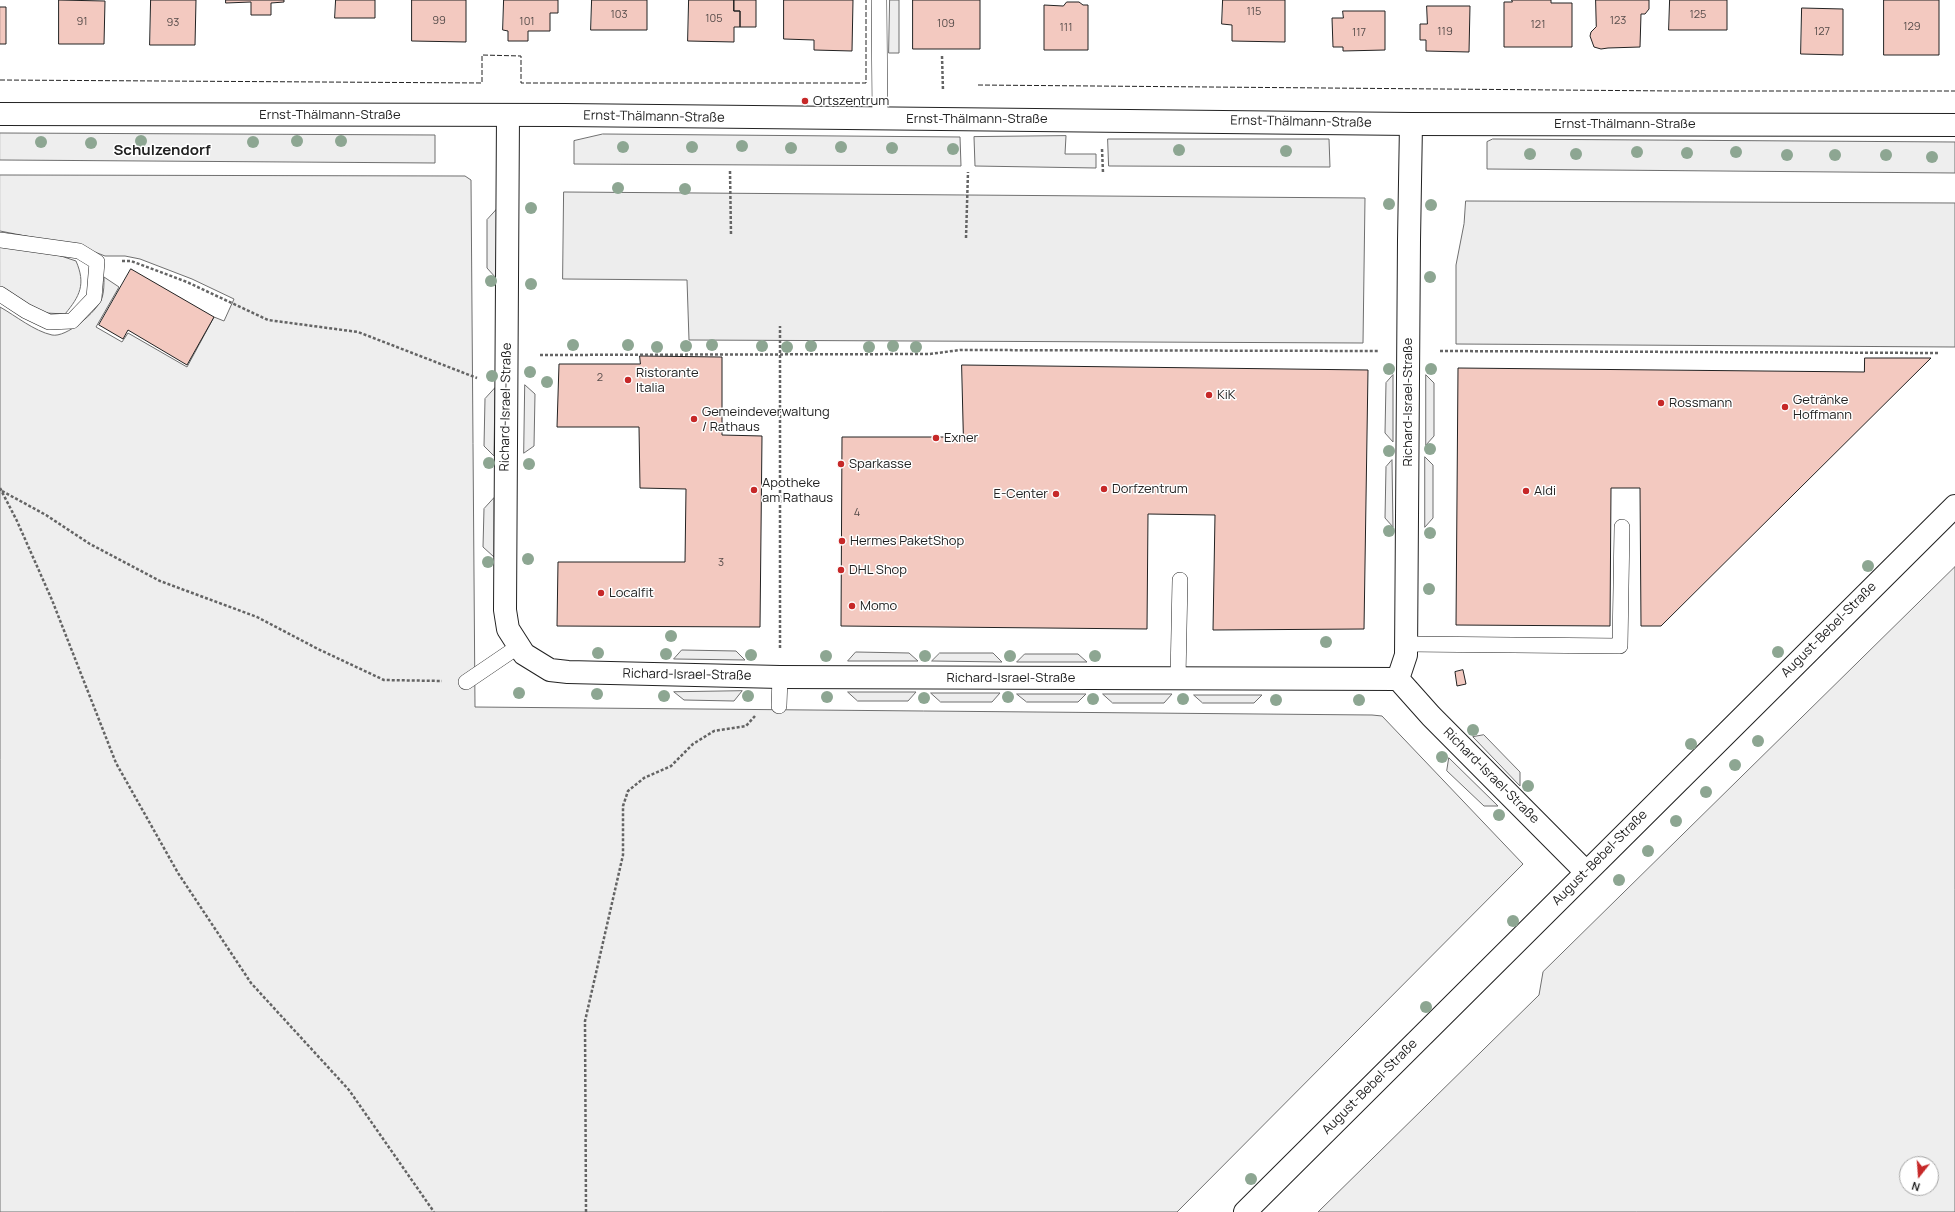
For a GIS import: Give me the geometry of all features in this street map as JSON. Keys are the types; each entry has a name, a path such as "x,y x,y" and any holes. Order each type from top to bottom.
{"street":[{"name":"Ernst-Thälmann-Straße","path":"0,114 508,115 1411,124 1955,125"},
{"name":"Richard-Israel-Straße","path":"508,115 505,610 508,629 524,654 550,670 556,671 780,677 1398,679 1431,716 1586,872"},
{"name":"Richard-Israel-Straße","path":"1398,679 1406,655 1411,124"},
{"name":"August-Bebel-Straße","path":"1245,1212 1955,506"}],"lane":[{"path":"879,0 880,119"},
{"path":"0,240 79,252 97,262 94,298 72,321 49,322 26,311 0,294"},
{"path":"1406,644 1620,646 1622,527"},
{"path":"1178,678 1180,580"},
{"path":"466,682 519,646"},
{"path":"779,706 780,677"}],"path":[{"path":"942,56 943,96"},
{"path":"1102,154 1103,173"},
{"path":"730,171 730,235"},
{"path":"966,238 968,172"},
{"path":"97,262 131,261 187,282 268,320 358,332 482,379"},
{"path":"780,326 780,677"},
{"path":"540,355 930,354 960,350 1380,351"},
{"path":"1440,351 1939,353"},
{"path":"1,489 90,544 160,581 257,617 318,649 384,680 466,682"},
{"path":"1,489 52,600 116,763 178,873 252,983 349,1090 434,1212"},
{"path":"586,1212 585,1021 623,855 623,813 628,791 644,778 671,766 693,744 714,731 746,726 756,714"}],"shaded area":[{"path":"890,0 899,0 899,53 889,53"},
{"path":"0,133 435,135 435,163 0,160"},
{"path":"603,134 960,137 961,166 574,164 574,141"},
{"path":"1066,136 1065,154 1096,154 1096,168 975,166 974,137"},
{"path":"1108,139 1329,139 1330,167 1109,166"},
{"path":"1493,139 1955,142 1955,173 1487,169 1487,142"},
{"path":"0,175 465,176 471,180 475,707 1382,716 1523,864 1177,1212 0,1212 0,307 25,323 45,333 58,335 73,328 88,317 99,304 104,291 104,277 119,287 96,327 122,342 128,333 187,367 214,317 224,321 234,299 192,279 140,259 125,256 105,256 82,247 0,231"},
{"path":"564,192 1365,198 1363,343 689,340 687,280 563,279"},
{"path":"1466,201 1955,203 1955,347 1456,344 1456,265 1464,224"},
{"path":"497,209 496,278 487,268 487,220"},
{"path":"0,245 58,255 76,261 81,276 80,289 78,295 65,314 46,313 0,290"},
{"path":"1393,375 1393,442 1385,433 1386,383"},
{"path":"1426,375 1434,383 1434,436 1426,445"},
{"path":"525,385 535,394 534,446 524,453"},
{"path":"495,388 494,456 484,446 485,399"},
{"path":"1425,457 1433,465 1433,518 1425,527"},
{"path":"1392,460 1393,527 1385,518 1386,467"},
{"path":"494,498 494,557 483,547 484,509"},
{"path":"1955,567 1955,1212 1318,1212 1539,995 1543,972"},
{"path":"682,650 736,651 745,660 674,659"},
{"path":"856,652 909,653 918,661 848,661"},
{"path":"940,653 993,653 1002,662 932,661"},
{"path":"1025,654 1078,654 1087,662 1017,662"},
{"path":"742,691 734,701 684,700 674,692"},
{"path":"848,692 916,692 908,701 858,701"},
{"path":"931,693 1000,693 992,702 941,702"},
{"path":"1017,694 1086,694 1078,702 1027,702"},
{"path":"1103,694 1172,694 1164,703 1113,703"},
{"path":"1194,695 1262,695 1254,703 1203,703"},
{"path":"1484,735 1520,772 1520,786 1473,737"},
{"path":"1449,758 1498,806 1484,806 1447,771"}],"building":[{"path":"59,0 105,1 104,44 59,44"},
{"path":"151,0 196,0 195,45 150,45"},
{"path":"226,0 284,0 284,2 271,3 271,15 251,15 251,2 226,3"},
{"path":"336,0 375,0 375,18 335,18"},
{"path":"412,0 466,0 466,42 412,41"},
{"path":"504,0 558,0 558,13 550,13 550,31 528,31 528,41 508,41 508,31 503,30"},
{"path":"592,0 647,0 647,30 591,30"},
{"path":"689,0 734,0 734,11 740,11 740,27 734,27 734,42 688,41"},
{"path":"734,0 756,0 756,27 740,27 740,11 734,11"},
{"path":"784,0 853,0 852,51 814,50 814,40 784,39"},
{"path":"913,0 980,0 980,49 913,49"},
{"path":"1223,0 1285,0 1285,42 1232,41 1232,25 1222,24"},
{"path":"1512,0 1551,0 1551,3 1572,3 1572,47 1504,47 1504,2 1512,2"},
{"path":"1596,0 1649,0 1649,9 1645,14 1641,14 1640,47 1601,49 1594,47 1590,36 1591,32 1596,27"},
{"path":"1670,0 1727,0 1727,30 1669,30"},
{"path":"1884,0 1939,0 1939,55 1884,55"},
{"path":"1067,2 1079,2 1083,5 1088,5 1088,50 1044,50 1044,5 1063,6"},
{"path":"1427,6 1470,6 1469,52 1426,51 1426,40 1420,40 1420,24 1427,24"},
{"path":"0,7 6,7 6,44 0,44"},
{"path":"1802,8 1843,9 1843,55 1801,54"},
{"path":"1343,11 1385,11 1385,50 1343,51 1343,47 1333,47 1332,18 1343,18"},
{"path":"131,269 214,317 187,365 128,330 123,339 99,325"},
{"path":"640,356 722,357 722,435 762,436 760,627 557,626 558,562 685,562 686,489 640,488 639,427 557,427 559,364 640,364"},
{"path":"1865,358 1931,358 1661,626 1641,626 1640,488 1611,488 1610,626 1456,625 1458,368 1864,372"},
{"name":"Dorfzentrum","path":"962,365 1368,370 1364,629 1213,630 1215,515 1148,514 1147,629 841,626 842,437 963,437"},
{"path":"1463,670 1466,684 1457,686 1455,672"}],"fence":[{"path":"0,80 482,83 482,55 521,56 521,83 866,83 866,0"},
{"path":"978,85 1673,91 1955,91"}],"place":[{"name":"Ortszentrum","path":"805,101"},
{"name":"Ristorante Italia","path":"628,380"},
{"name":"KiK","path":"1209,395"},
{"name":"Rossmann","path":"1661,403"},
{"name":"Getränke Hoffmann","path":"1785,407"},
{"name":"Gemeindeverwaltung / Rathaus","path":"694,419"},
{"name":"Exner","path":"936,438"},
{"name":"Sparkasse","path":"841,464"},
{"name":"Dorfzentrum","path":"1104,489"},
{"name":"Apotheke am Rathaus","path":"754,490"},
{"name":"Aldi","path":"1526,491"},
{"name":"E-Center","path":"1056,494"},
{"name":"Hermes PaketShop","path":"842,541"},
{"name":"DHL Shop","path":"841,570"},
{"name":"Localfit","path":"601,593"},
{"name":"Momo","path":"852,606"}],"district":[{"name":"Schulzendorf","path":"162,151"}]}
